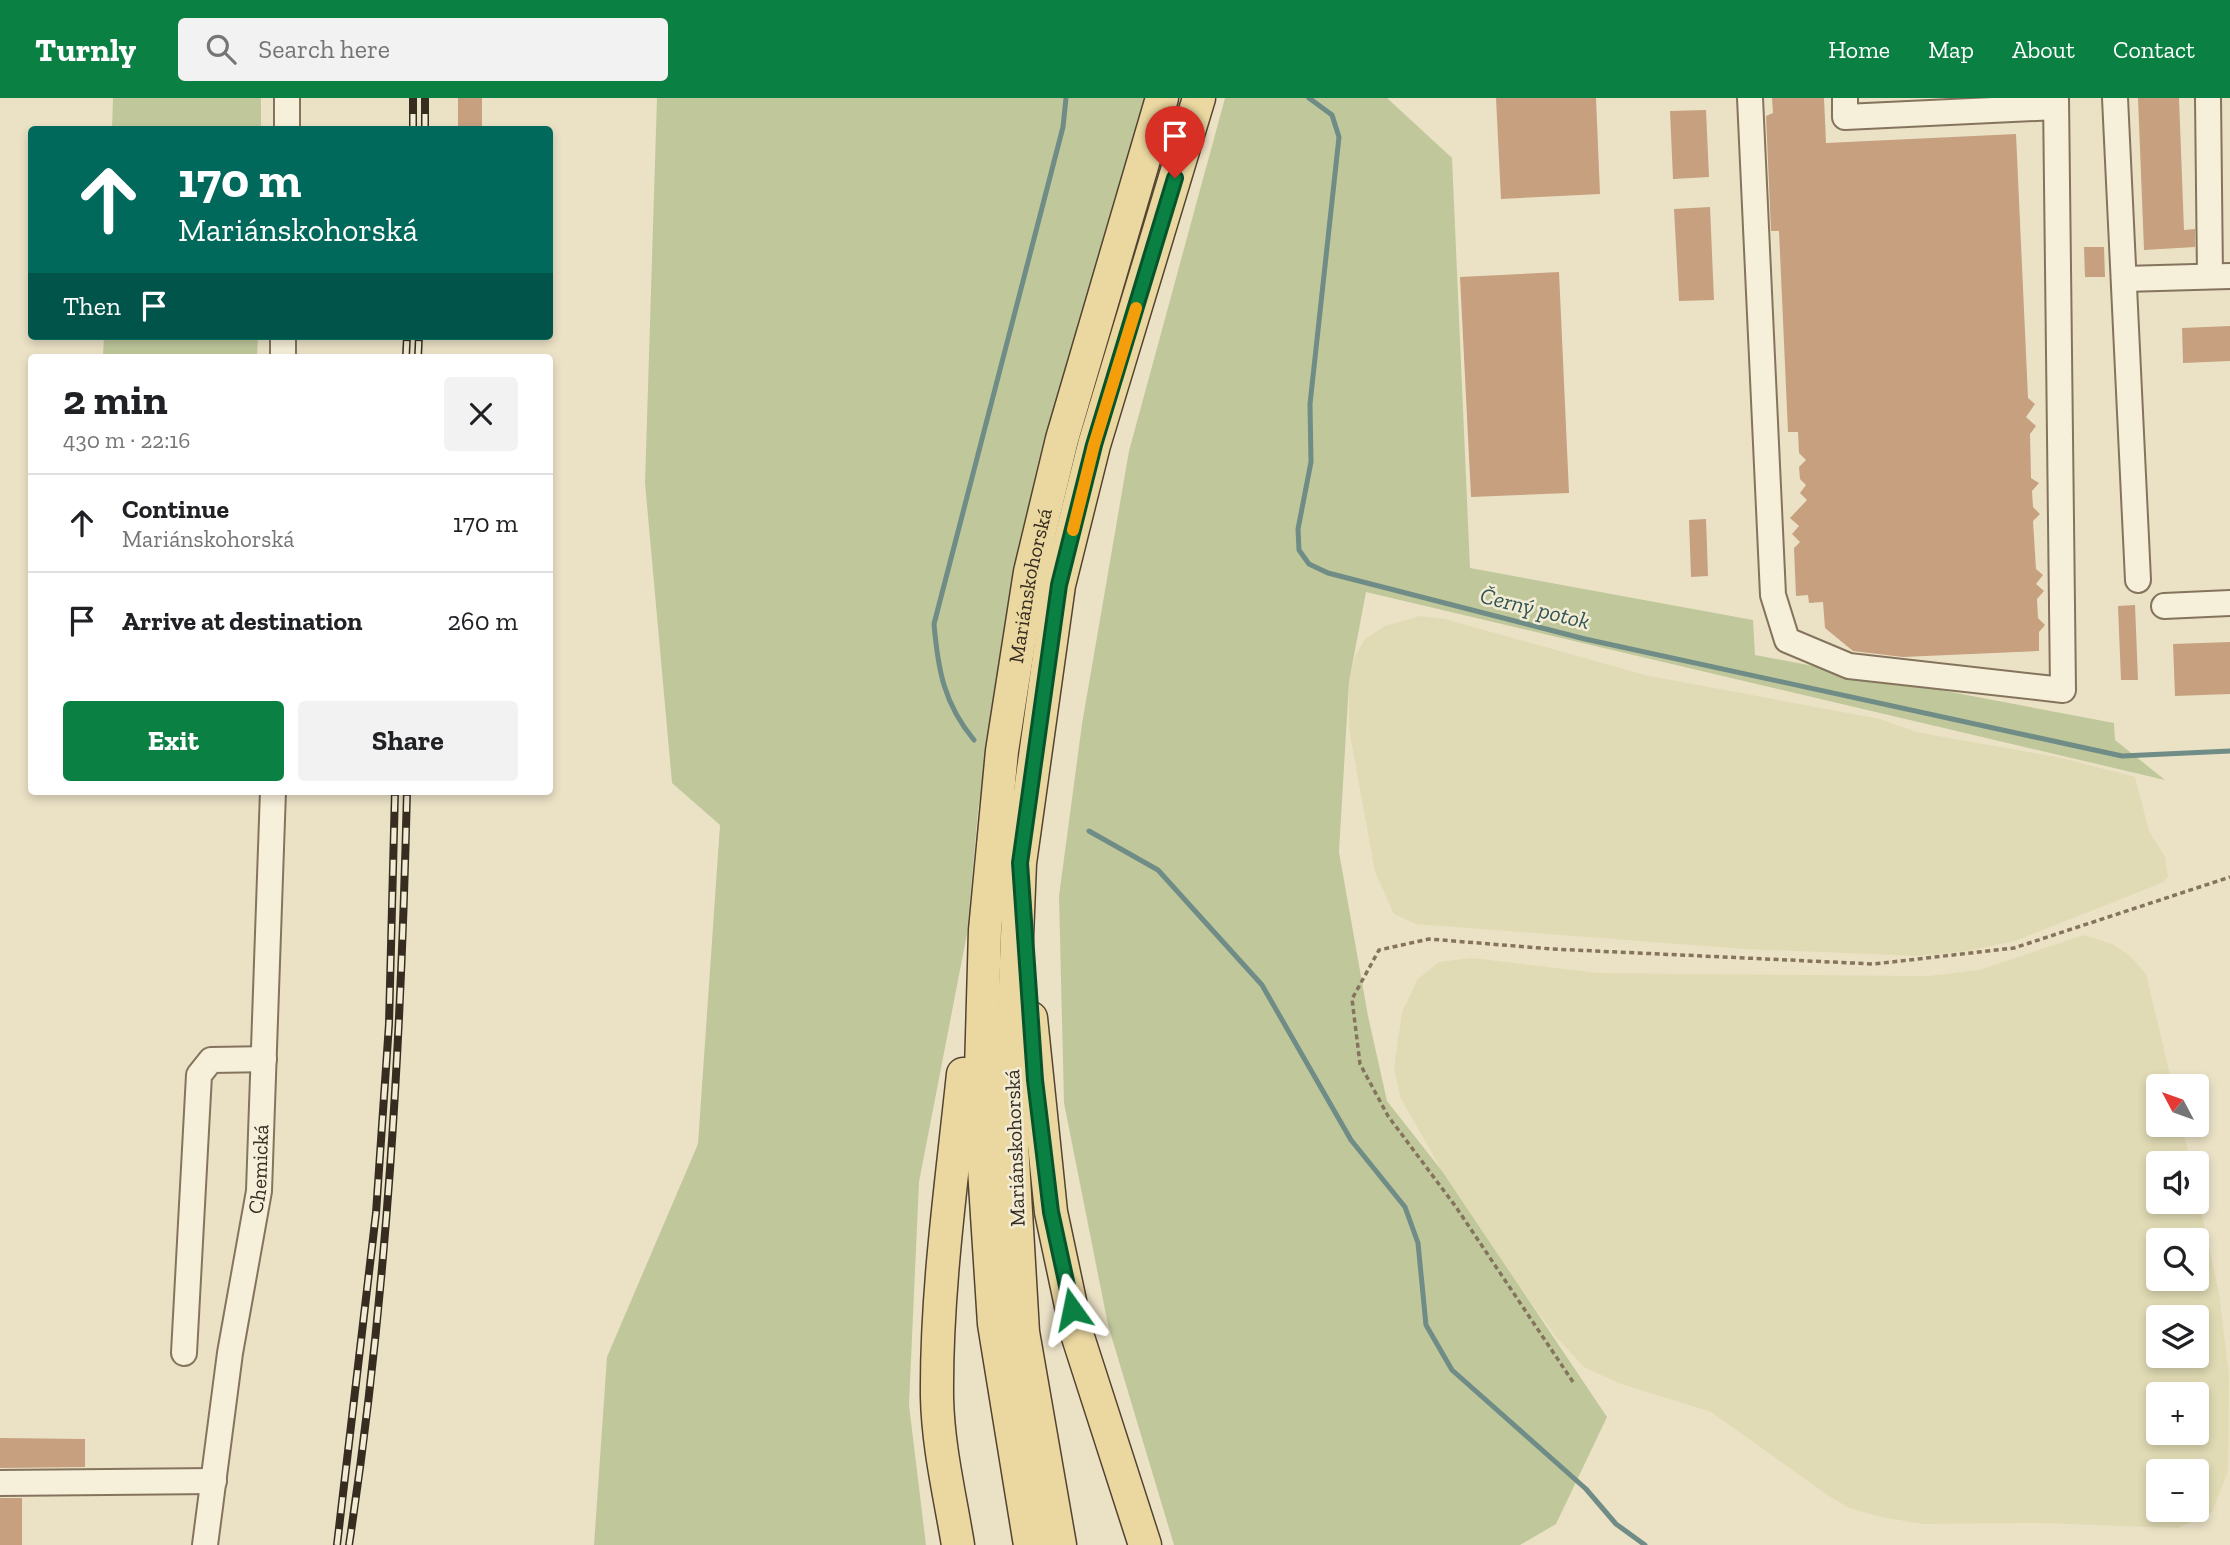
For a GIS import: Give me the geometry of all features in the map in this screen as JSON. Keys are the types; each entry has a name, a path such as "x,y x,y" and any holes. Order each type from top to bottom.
{"main road":[{"name":"Mariánskohorská","path":"1030,1545 994,1324 980,1106 985,930 1002,751 1030,572 1062,439 1162,98"},
{"name":"Mariánskohorská","path":"1060,1545 1023,1332 1012,1151 1010,1109 1020,863 1059,585 1094,445 1199,98"},
{"path":"1020,863 1035,1080 1051,1212 1077,1334 1145,1545"},
{"path":"958,1545 937,1398 940,1329 967,1023 985,930"}],"street":[{"path":"287,98 287,126"},
{"path":"1750,98 1773,596 1787,640 1850,666 2063,690 2056,102 1845,117 1844,98"},
{"path":"2115,98 2138,580"},
{"path":"2124,279 2220,276 2208,98"},
{"path":"2164,606 2230,603"},
{"name":"Chemická","path":"205,1545 230,1353 259,1191 273,795"},
{"path":"184,1353 199,1074 211,1060 264,1059"},
{"path":"0,1483 214,1481"}],"path":[{"path":"1573,1382 1455,1207 1388,1116 1360,1064 1352,999 1379,950 1429,939 1552,949 1874,964 2014,948 2230,877"}],"shaded area":[{"path":"1420,616 1445,619 1645,675 1880,719 1916,732 2057,757 2135,777 2149,831 2165,857 2168,877 2164,882 2015,941 1968,951 1918,956 1744,949 1416,924 1394,914 1375,872 1349,729 1349,682 1355,656 1365,639 1385,626"},
{"path":"2084,935 2112,944 2129,955 2146,974 2170,1074 2146,1074 2146,1138 2185,1138 2188,1151 2146,1151 2146,1214 2202,1214 2205,1228 2146,1228 2146,1291 2209,1291 2209,1247 2219,1293 2229,1376 2228,1471 2212,1512 2209,1513 2209,1459 2146,1459 2146,1522 2191,1522 2178,1528 2040,1523 1922,1524 1881,1517 1849,1508 1829,1496 1711,1412 1621,1384 1584,1367 1556,1337 1520,1288 1442,1171 1400,1097 1394,1067 1402,1012 1418,979 1439,962 1472,958 1598,973 1929,976 1979,970"}],"green space":[{"path":"113,98 261,98 261,126 112,126"},
{"path":"657,98 1146,98 1045,442 1012,580 978,811 967,934 919,1182 909,1405 926,1545 594,1545 607,1357 698,1144 720,825 672,783 645,483"},
{"path":"1225,98 1387,98 1452,158 1470,568 1753,620 1755,655 2114,723 2115,740 2165,780 1366,592 1349,682 1339,852 1368,1016 1387,1101 1442,1171 1607,1417 1556,1524 1520,1545 1174,1545 1108,1325 1064,1103 1059,896 1082,724 1129,451"},
{"path":"104,340 258,340 257,354 103,354"}],"building":[{"path":"458,98 482,98 482,126 458,126"},
{"path":"1496,98 1596,98 1600,194 1501,199"},
{"path":"1772,98 1824,98 1826,143 2016,134 2028,398 2035,404 2026,417 2036,426 2030,434 2031,478 2039,483 2032,491 2033,507 2040,514 2033,521 2036,569 2043,575 2036,584 2044,591 2037,599 2038,618 2045,625 2039,632 2039,651 1903,657 1853,651 1825,628 1823,602 1809,603 1808,595 1796,596 1794,548 1800,542 1792,534 1799,526 1790,518 1807,500 1800,493 1806,485 1800,479 1799,467 1806,460 1799,453 1798,432 1788,432 1779,231 1771,231 1766,116 1773,113"},
{"path":"2138,98 2179,98 2184,230 2195,229 2195,247 2144,250"},
{"path":"1706,110 1709,177 1673,179 1670,111"},
{"path":"1710,207 1714,300 1679,301 1674,209"},
{"path":"2084,247 2104,247 2105,277 2085,277"},
{"path":"1559,272 1569,493 1471,497 1460,277"},
{"path":"2230,326 2230,361 2183,363 2182,328"},
{"path":"1706,519 1708,576 1691,577 1689,520"},
{"path":"2135,605 2138,680 2121,680 2118,606"},
{"path":"2230,642 2230,694 2175,696 2173,644"},
{"path":"0,1438 85,1439 85,1467 0,1468"},
{"path":"0,1498 22,1498 22,1545 0,1545"}],"waterway":[{"path":"974,740 956,713 944,686 934,624 1063,127 1066,98"},
{"name":"Černý potok","path":"1309,98 1332,115 1339,137 1310,404 1311,462 1298,529 1299,550 1309,564 1328,573 1585,639 2122,756 2230,751"},
{"path":"1089,831 1158,870 1262,985 1351,1140 1405,1207 1418,1243 1426,1325 1452,1370 1586,1489 1616,1524 1645,1545"}],"railway":[{"path":"413,98 413,126"},
{"path":"425,98 425,126"},
{"path":"406,354 407,340"},
{"path":"418,354 419,340"},
{"path":"337,1545 376,1213 389,1024 395,795"},
{"path":"349,1545 373,1357 390,1169 401,980 407,795"}],"slow traffic":[{"path":"1073,530 1094,445 1136,308"}],"route":[{"path":"1072,1309 1051,1212 1035,1080 1020,863 1059,585 1094,445 1175,178"}]}
